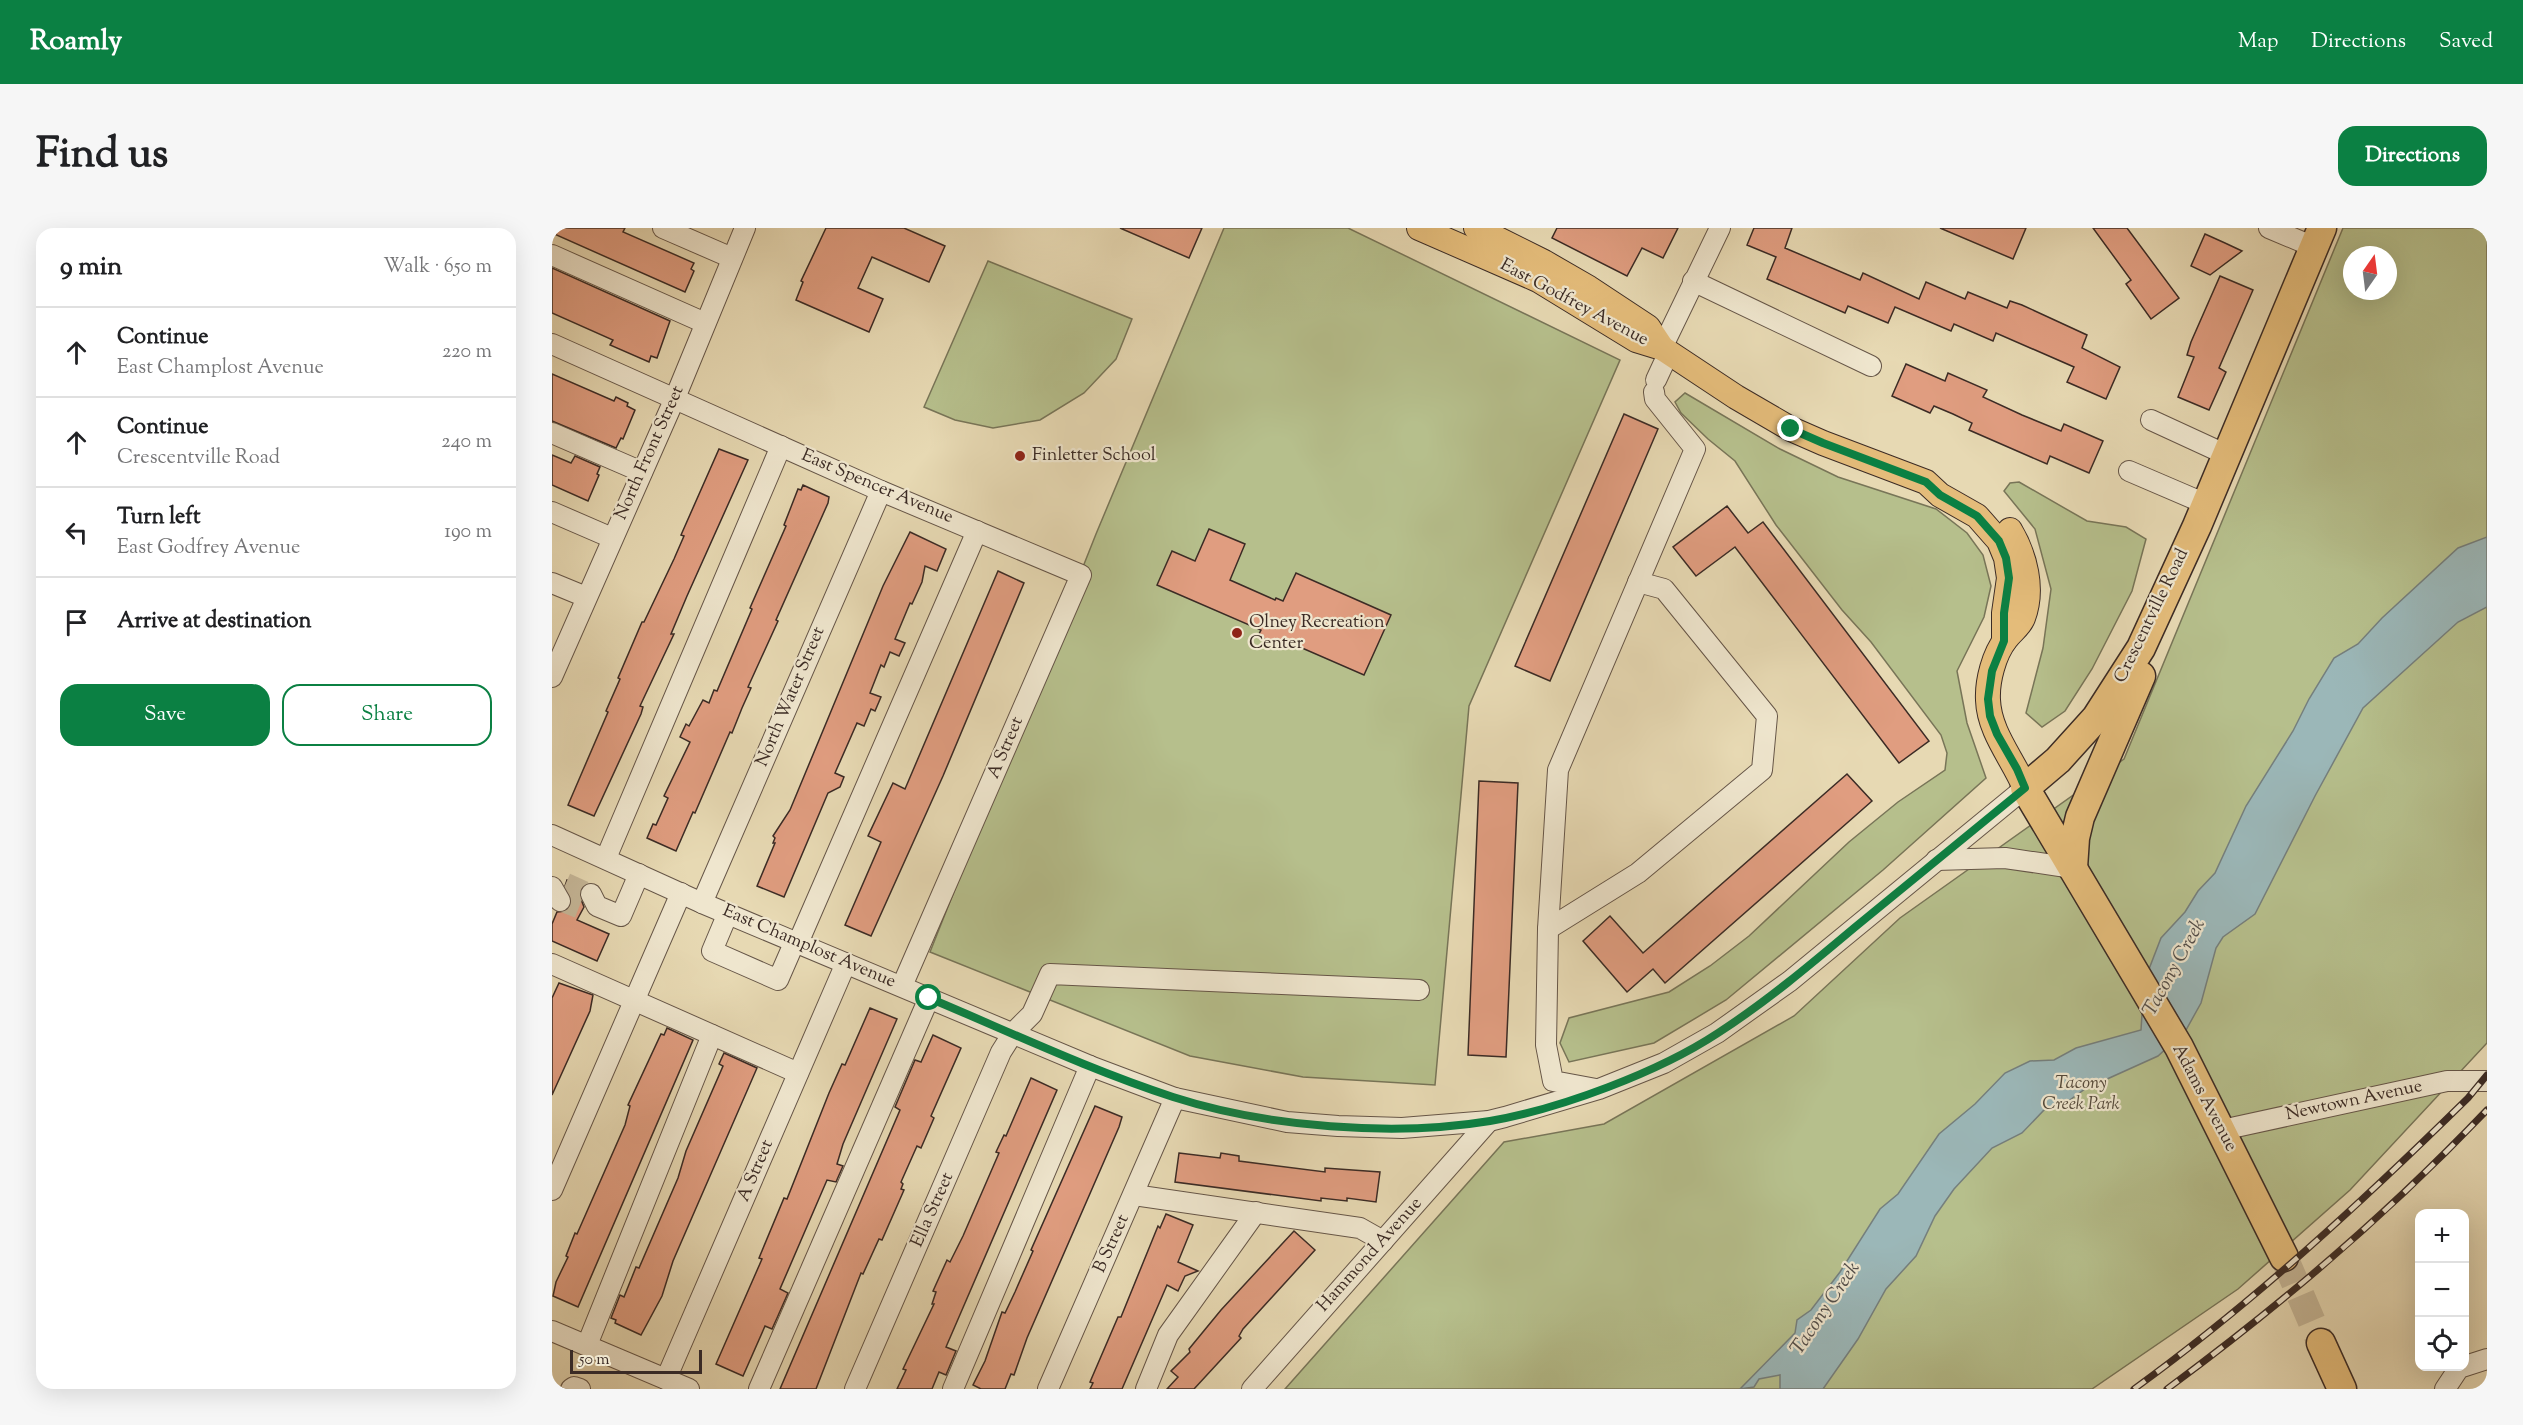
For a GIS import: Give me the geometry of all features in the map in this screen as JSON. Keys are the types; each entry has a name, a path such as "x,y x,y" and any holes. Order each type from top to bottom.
{"highway":[{"name":"Crescentville Road","path":"2025,788 2058,760 2080,736 2111,697 2141,648 2201,517 2318,238"},
{"path":"2073,868 2075,838 2080,817 2149,657 2201,517"},
{"name":"Adams Avenue","path":"2025,788 2179,1047 2284,1257"},
{"path":"2321,1343 2342,1389"}],"main road":[{"name":"East Godfrey Avenue","path":"1419,228 1538,280 1636,340 1665,350 1736,397 1791,429 1926,482 1945,482 1979,498 2006,524 2017,542 2027,580 2027,599 2022,620 2004,641 1989,684 1990,716 2025,788"},
{"name":"East Godfrey Avenue","path":"1476,228 1589,288 1648,327 1665,350"}],"street":[{"path":"663,228 732,258"},
{"name":"North Front Street","path":"553,672 675,398 745,228"},
{"path":"1599,1089 1553,1081 1546,1045 1548,929 1558,770 1695,449 1655,399 1655,386 1665,350 1693,281 1720,228"},
{"path":"2269,228 2318,238"},
{"path":"552,255 705,323"},
{"path":"1693,281 1871,366"},
{"name":"East Spencer Avenue","path":"552,344 881,491 1081,575"},
{"path":"2151,420 2227,455"},
{"path":"552,433 642,472"},
{"path":"606,858 781,446"},
{"path":"2129,471 2201,517"},
{"name":"North Water Street","path":"702,903 881,491"},
{"path":"552,512 612,538"},
{"path":"728,913 712,951 778,980 797,942 977,531"},
{"name":"A Street","path":"902,986 1081,575"},
{"path":"1548,929 1638,873 1762,770 1767,716 1664,589 1638,582"},
{"path":"552,583 586,597"},
{"name":"Crescentville Road","path":"1489,1121 1599,1089 1664,1063 1717,1034 1790,981 2025,788"},
{"name":"East Champlost Avenue","path":"552,835 702,903 1090,1066 1175,1098 1275,1120 1338,1126 1402,1128 1489,1121"},
{"path":"1936,860 2005,858 2073,868"},
{"path":"590,903 621,916 639,874"},
{"path":"552,1190 681,893"},
{"name":"A Street","path":"666,1379 846,963"},
{"path":"552,964 798,1073"},
{"name":"Ella Street","path":"855,1389 1001,1052 1013,1033 1032,1014 1050,974 1419,990"},
{"path":"759,1389 929,998"},
{"path":"587,1345 712,1035"},
{"path":"952,1389 1090,1066"},
{"name":"Newtown Avenue","path":"2222,1130 2446,1081 2487,1081"},
{"name":"B Street","path":"1048,1389 1175,1098"},
{"name":"Hammond Avenue","path":"1252,1389 1489,1121"},
{"path":"1134,1195 1360,1228 1383,1242"},
{"path":"1146,1389 1168,1335 1256,1212"},
{"path":"552,1330 689,1389"},
{"path":"2445,1389 2459,1368 2487,1359"},
{"path":"571,1389 574,1387 580,1389"}],"green space":[{"name":"Olney Recreation Center","path":"1224,228 1348,228 1620,360 1469,706 1435,1085 1303,1077 1190,1056 930,952 1096,534"},
{"name":"Tacony Creek Park","path":"2343,228 2487,228 2487,1043 2350,1190 2238,1289 2092,1389 1285,1389 1504,1142 1604,1124 1794,1016 1900,918 2124,759"},
{"path":"988,261 1132,319 1116,359 1084,393 1040,420 993,428 955,420 924,407"},
{"path":"1685,393 1780,449 1838,477 1936,509 1967,533 1983,555 1991,586 1984,617 1957,671 1967,723 1986,778 1883,870 1726,1000 1654,1043 1569,1062 1560,1043 1569,1018 1669,992 1710,966 1749,936 1849,842 1898,802 1945,770 1947,753 1941,735 1871,642 1842,610 1776,525 1735,461 1681,413 1675,402"},
{"path":"2019,482 2087,521 2126,527 2146,539 2132,591 2092,669 2065,711 2042,727 2026,713 2043,648 2051,589 2035,529 2004,491 2010,483"}],"water":[{"name":"Tacony Creek","path":"2487,537 2487,607 2458,622 2363,708 2255,914 2223,937 2216,948 2201,1003 2186,1030 2158,1056 2085,1089 2067,1102 2045,1109 2022,1133 1992,1148 1954,1189 1935,1216 1916,1256 1886,1289 1858,1339 1823,1389 1780,1389 1780,1375 1759,1379 1754,1387 1740,1389 1795,1333 1797,1320 1811,1310 1840,1272 1880,1209 1898,1194 1939,1134 1975,1104 2005,1073 2030,1061 2054,1060 2076,1048 2141,1030 2144,982 2161,938 2185,912 2198,891 2215,873 2246,806 2293,731 2334,658 2358,644 2382,618 2458,548"}],"building":[{"path":"552,228 625,228 623,232 694,263 691,269 694,271 685,292 552,233"},
{"path":"826,228 904,228 945,246 929,282 872,257 858,288 883,299 869,332 796,300 803,282 801,281"},
{"path":"1120,228 1202,228 1189,258"},
{"path":"1557,228 1678,228 1663,258 1642,248 1627,276 1552,238"},
{"path":"1754,228 1792,228 1785,248 1860,280 1863,273 1919,299 1926,282 1965,299 1968,292 2007,308 2010,301 2022,305 2087,335 2082,348 2120,367 2106,399 2067,382 2074,367 1996,333 1993,341 1954,324 1951,331 1895,307 1888,323 1848,306 1845,313 1767,279 1776,257 1747,245"},
{"path":"1940,228 2026,228 2013,259"},
{"path":"2093,228 2127,228 2179,298 2151,319 2126,284 2131,280"},
{"path":"2205,234 2242,251 2210,275 2191,266"},
{"path":"552,268 670,321 657,358 651,356 649,362 610,345 613,340 552,313"},
{"path":"2220,276 2253,290 2219,368 2226,372 2209,410 2178,397 2194,357 2187,355 2191,342"},
{"path":"1906,364 1945,381 1948,373 1987,390 1983,397 2022,415 2061,431 2064,424 2103,441 2089,473 2050,456 2047,464 1969,430 1972,423 1953,414 1934,406 1930,413 1892,396"},
{"path":"552,374 614,401 616,397 628,403 627,406 635,410 623,439 621,438 616,448 552,421"},
{"path":"1624,414 1658,429 1550,681 1515,666"},
{"path":"719,449 748,460 671,634 674,634 640,706 643,707 641,714 594,816 568,805 608,712 606,711 620,679 618,678 642,622 674,559 684,536 681,535"},
{"path":"552,455 571,463 575,456 600,467 588,501 552,485"},
{"path":"803,485 829,497 828,503 748,687 751,688 732,733 730,732 676,851 647,838 653,824 656,825 668,798 664,796 690,742 680,737 686,724 689,726 703,700 709,703 714,690 717,691 786,526 784,525 798,489 801,490"},
{"path":"1727,506 1748,533 1763,522 1929,741 1899,763 1735,547 1696,576 1673,547"},
{"path":"1209,529 1245,544 1230,580 1275,600 1276,598 1283,601 1296,573 1391,615 1364,675 1286,641 1283,647 1258,636 1261,630 1157,585 1172,551 1195,561"},
{"path":"910,532 946,549 937,571 925,566 922,582 912,604 910,603 895,639 905,643 899,656 890,652 884,667 881,665 870,693 881,697 875,711 871,709 864,726 857,723 835,773 844,777 840,787 828,793 784,897 757,886 775,843 773,843 775,838 773,836 790,810 883,586"},
{"path":"998,571 1024,583 943,776 871,936 845,925 881,842 868,836 893,783 905,789"},
{"path":"1847,774 1872,801 1665,983 1653,969 1627,992 1583,941 1610,916 1643,953"},
{"path":"1479,781 1518,783 1506,1057 1468,1055"},
{"path":"567,880 582,886 579,894 584,907 577,920 609,934 597,961 552,941 552,924 557,912 566,911 572,902 565,886"},
{"path":"559,983 593,995 590,1011 552,1095 552,998"},
{"path":"870,1008 897,1019 843,1144 837,1164 843,1166 836,1182 827,1180 780,1289 788,1293 772,1329 765,1326 743,1376 716,1364 762,1259 759,1258 784,1198 787,1199 829,1093 842,1064 845,1065"},
{"path":"667,1028 693,1040 578,1307 553,1296 556,1282 568,1257 566,1256 575,1233 577,1234 625,1125 630,1106 628,1105 661,1034 664,1035"},
{"path":"933,1035 961,1048 931,1116 934,1118 921,1148 917,1146 901,1182 903,1184 901,1189 904,1190 882,1240 879,1239 863,1274 861,1273 816,1389 780,1389 900,1110 895,1107 915,1060 921,1062"},
{"path":"724,1053 757,1068 673,1261 662,1296 641,1335 615,1323 616,1320 611,1318 620,1295 624,1297 636,1267 639,1268 678,1178 686,1151 723,1066 719,1064"},
{"path":"1031,1078 1057,1090 946,1347 956,1351 946,1375 939,1372 932,1389 897,1389 906,1370 903,1369 934,1304 932,1304 936,1292 933,1291 947,1260 950,1262 963,1236 999,1153 996,1152 1004,1135 1006,1136"},
{"path":"1095,1106 1122,1117 1119,1127 1027,1338 1014,1375 1011,1374 1005,1389 981,1389 973,1385 985,1361 1002,1312 1005,1313 1015,1292 1033,1251 1031,1250"},
{"path":"1179,1153 1220,1158 1221,1153 1239,1156 1239,1161 1325,1172 1325,1168 1380,1172 1376,1202 1347,1198 1347,1201 1321,1198 1321,1201 1175,1182"},
{"path":"1166,1214 1193,1225 1178,1262 1198,1271 1185,1276 1178,1291 1167,1285 1122,1389 1090,1389 1093,1383 1090,1382 1118,1317 1121,1317 1158,1226 1160,1228"},
{"path":"1294,1231 1315,1250 1243,1329 1239,1336 1241,1338 1194,1389 1167,1389 1178,1377 1171,1371 1190,1352 1189,1349 1221,1310"}],"tunnel":[{"path":"566,883 591,894"},
{"path":"560,901 583,910"},
{"path":"2284,1257 2321,1343"}],"railway":[{"path":"2134,1389 2222,1321 2306,1250 2428,1137 2468,1098 2487,1075"},
{"path":"2167,1389 2333,1257 2412,1185 2487,1110"}],"place":[{"name":"Finletter School","path":"1020,456"},
{"name":"Olney Recreation Center","path":"1237,633"}],"route":[{"path":"929,998 1090,1066 1175,1098 1241,1114 1287,1122 1338,1126 1402,1128 1489,1121 1599,1089 1664,1063 1717,1034 1790,981 2025,788 1997,734 1990,716 1988,699 1992,671 2004,641 2004,613 2009,578 2006,558 1999,541 1990,528 1977,516 1940,495 1926,482 1791,429"}]}
